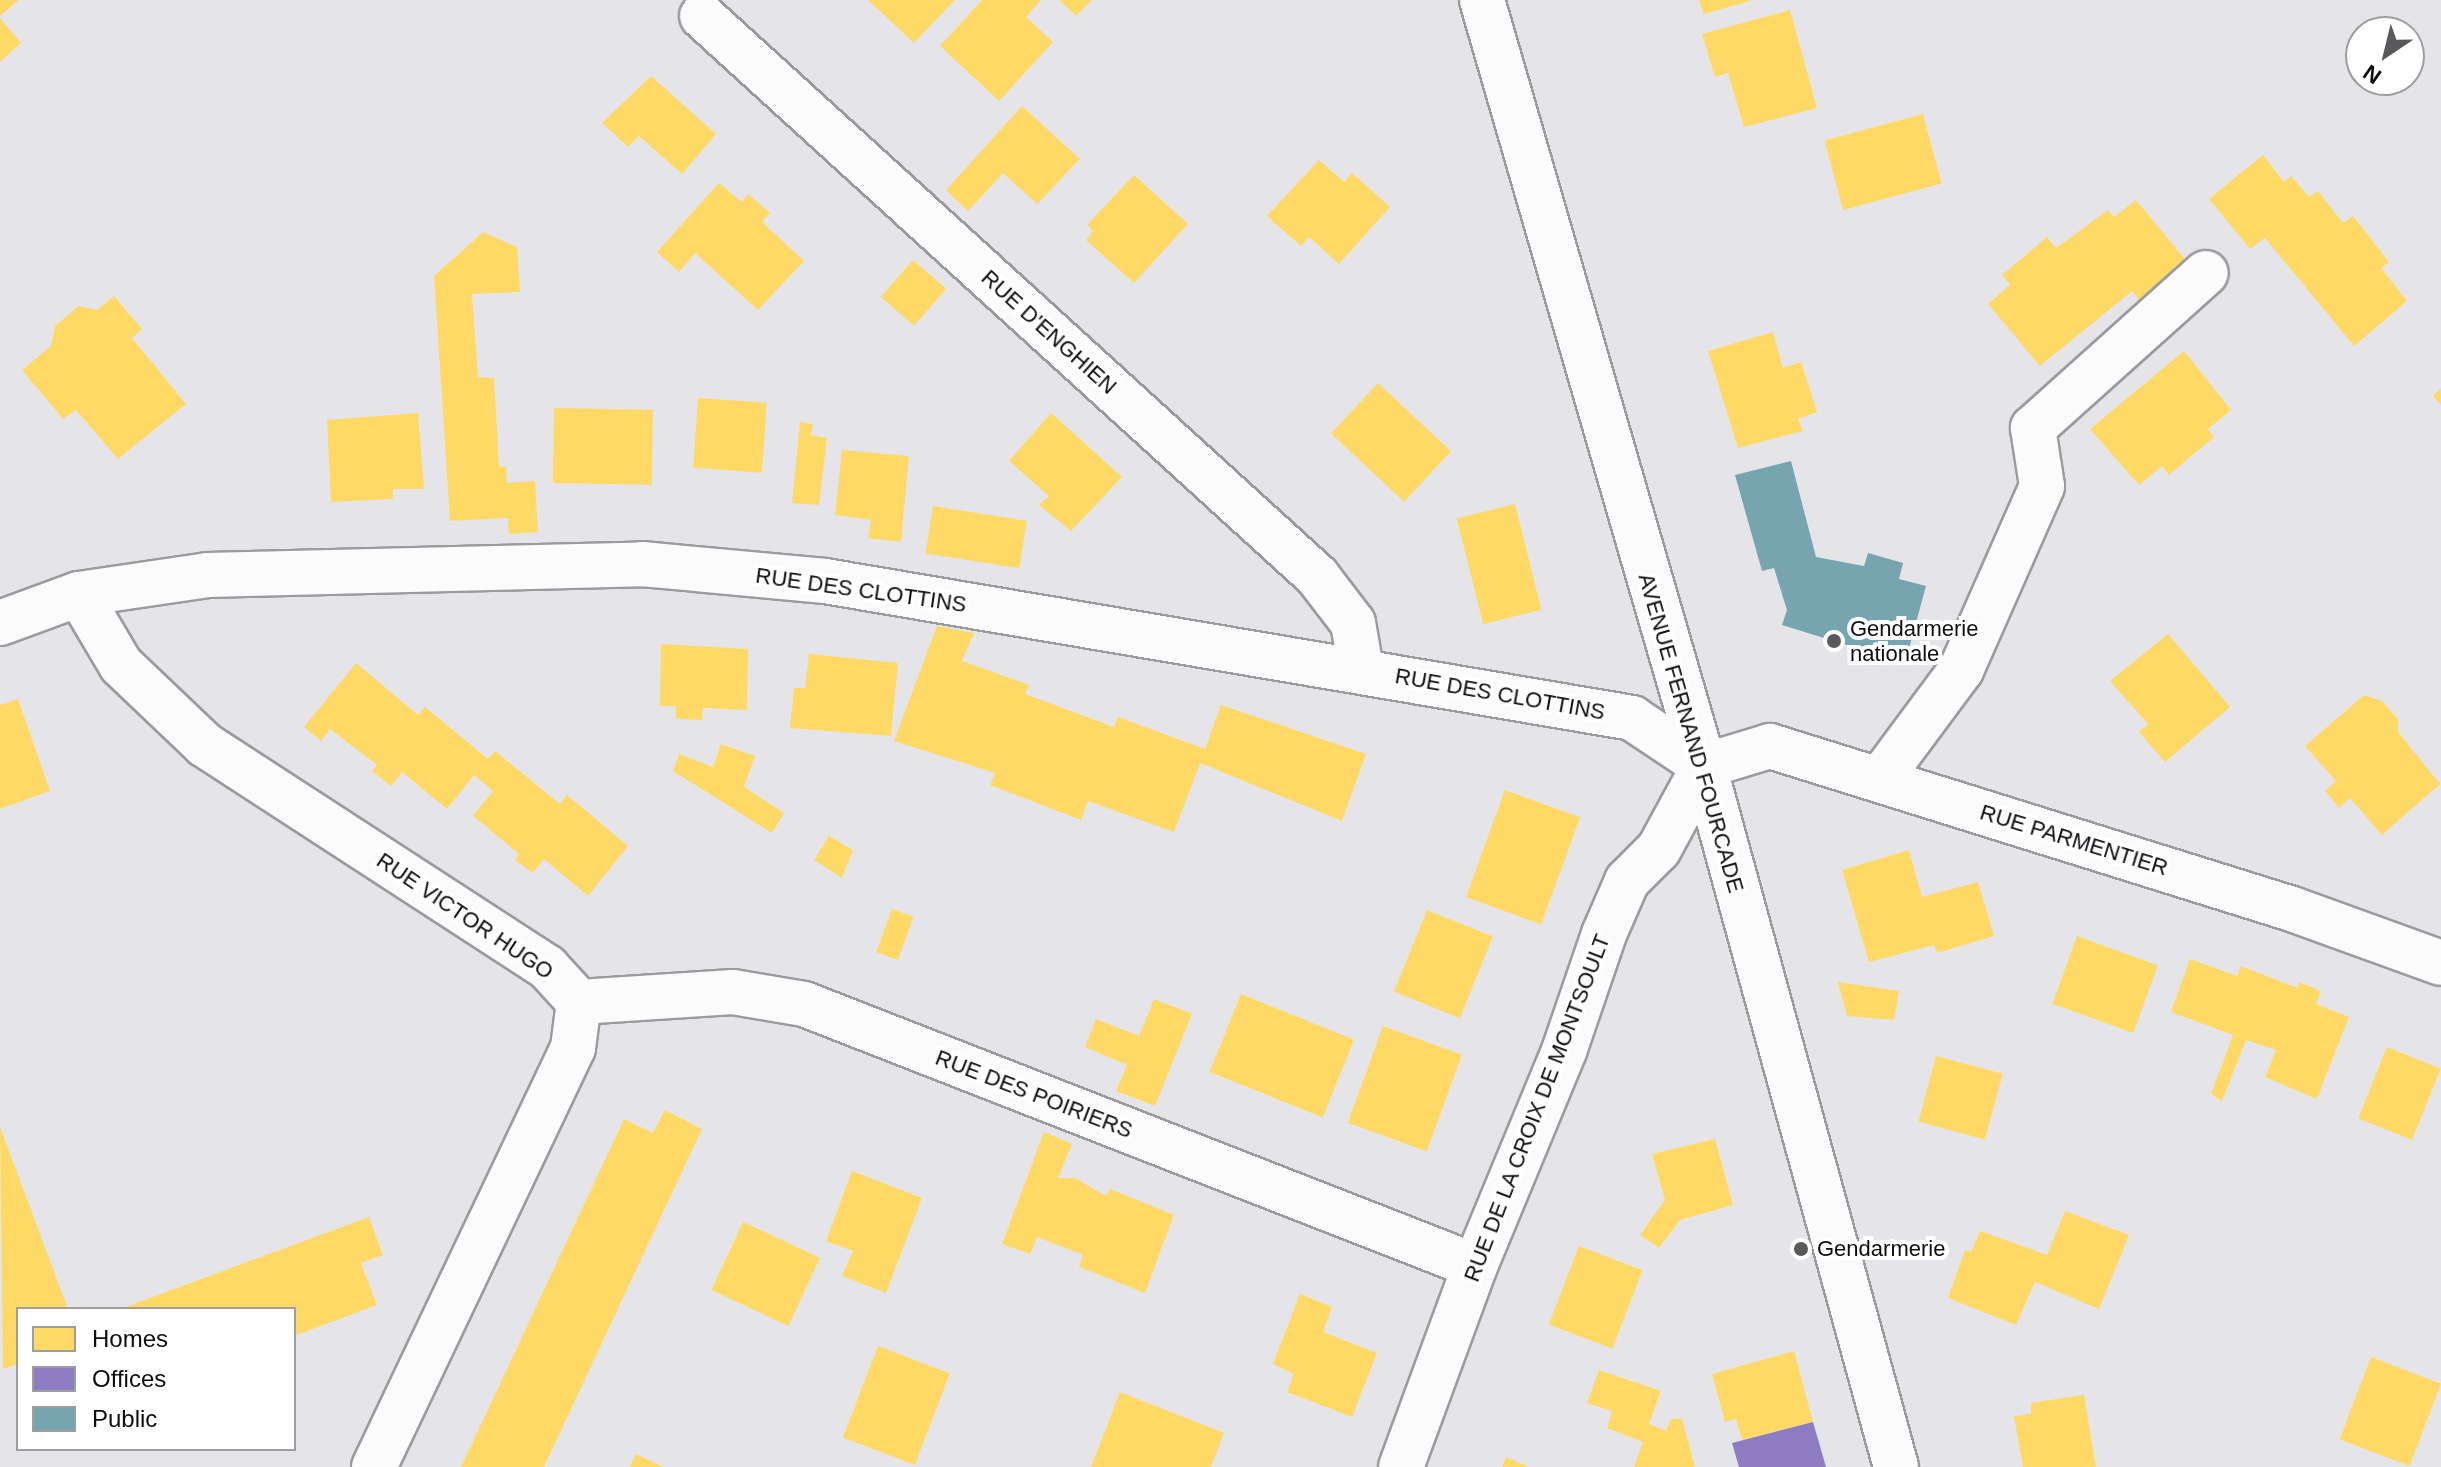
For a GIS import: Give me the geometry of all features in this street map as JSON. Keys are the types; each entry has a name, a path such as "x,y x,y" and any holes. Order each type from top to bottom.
{"street":[{"name":"AVENUE FERNAND FOURCADE","path":"1482,0 1704,766 1896,1467"},
{"name":"RUE D'ENGHIEN","path":"702,16 1317,576 1353,623 1361,669"},
{"path":"1880,779 1961,670 2042,486 2033,428 2206,273"},
{"name":"RUE DES CLOTTINS","path":"0,623 79,594 207,575 642,564 825,581 1361,669 1632,718 1704,766"},
{"name":"RUE VICTOR HUGO","path":"79,594 121,665 205,745 547,967 579,1002"},
{"name":"RUE PARMENTIER","path":"1704,766 1770,746 2292,909 2441,963"},
{"name":"RUE DE LA CROIX DE MONTSOULT","path":"1401,1467 1475,1266 1627,881 1659,849 1704,766"},
{"name":"RUE DES POIRIERS","path":"579,1002 733,992 804,1004 1475,1266"},
{"path":"374,1467 573,1048 579,1002"}],"building: Homes":[{"path":"0,0 19,0 0,16"},
{"path":"868,0 955,0 914,43"},
{"path":"982,0 1041,0 1026,17 1053,42 999,101 940,46"},
{"path":"1059,0 1092,0 1076,16"},
{"path":"1699,0 1750,0 1750,1 1704,14"},
{"path":"1790,10 1817,108 1744,127 1728,73 1715,77 1702,34"},
{"path":"0,18 21,43 0,62"},
{"path":"651,76 716,134 682,174 639,136 628,147 602,123"},
{"path":"1022,106 1080,159 1037,204 1003,173 968,211 946,190"},
{"path":"1923,114 1942,184 1843,210 1824,140"},
{"path":"2263,155 2284,182 2291,176 2309,197 2318,191 2343,223 2353,216 2389,262 2381,268 2407,301 2354,346 2265,238 2250,249 2209,199"},
{"path":"1319,160 1344,182 1352,173 1390,207 1339,264 1309,237 1301,246 1267,216"},
{"path":"1134,175 1188,224 1134,283 1086,240 1093,231 1087,225"},
{"path":"719,183 742,202 748,194 770,213 762,222 804,261 758,310 695,253 679,272 657,252"},
{"path":"2136,200 2185,259 2139,300 2132,291 2040,366 1988,304 2010,285 2002,275 2047,237 2056,248 2108,210 2114,217"},
{"path":"483,232 517,247 520,292 472,294 478,377 494,378 499,466 506,467 507,483 535,481 538,532 509,534 508,518 450,521 434,276"},
{"path":"913,260 946,289 914,326 881,297"},
{"path":"114,296 142,329 132,338 186,404 118,459 76,410 63,419 22,370 51,346 55,326 79,306 97,310"},
{"path":"1773,332 1783,368 1801,362 1817,412 1798,419 1803,431 1738,448 1708,351"},
{"path":"2184,351 2231,410 2208,429 2214,437 2169,475 2162,466 2139,485 2090,429"},
{"path":"1378,383 1451,451 1404,502 1331,433"},
{"path":"2441,388 2441,405 2433,396"},
{"path":"698,398 767,403 762,473 693,468"},
{"path":"554,408 653,410 652,485 553,483"},
{"path":"418,413 424,489 393,489 393,499 331,502 327,420"},
{"path":"1051,413 1122,477 1071,531 1039,505 1049,496 1009,461"},
{"path":"800,422 813,424 811,435 827,438 819,505 792,503"},
{"path":"842,450 909,456 901,542 868,538 871,520 835,515"},
{"path":"1515,504 1541,610 1483,624 1457,519"},
{"path":"933,506 1027,521 1019,568 925,553"},
{"path":"937,626 974,633 962,661 1029,685 1025,694 1114,727 1118,717 1205,749 1221,705 1366,754 1342,821 1200,763 1174,832 1088,801 1081,820 990,785 995,773 894,741"},
{"path":"2168,634 2230,707 2165,762 2139,732 2148,724 2110,681"},
{"path":"661,644 748,649 747,710 703,708 702,720 676,719 676,706 660,706"},
{"path":"809,654 898,663 891,736 790,728 794,688 805,688"},
{"path":"356,663 418,715 425,707 488,759 495,751 560,804 567,795 628,846 588,896 544,859 533,873 515,860 519,854 473,816 493,791 474,775 447,809 402,772 391,786 372,771 377,765 330,729 321,741 304,727"},
{"path":"2364,695 2382,701 2398,719 2398,732 2440,784 2382,835 2350,798 2339,808 2325,791 2336,781 2305,746"},
{"path":"18,699 50,791 0,809 0,705"},
{"path":"721,744 755,756 744,787 784,813 772,833 673,771 679,754 713,767"},
{"path":"1505,790 1580,817 1541,924 1466,897"},
{"path":"829,836 853,850 842,878 814,860"},
{"path":"1909,850 1922,897 1978,882 1994,936 1937,953 1934,945 1869,962 1842,870"},
{"path":"892,909 914,917 898,960 876,952"},
{"path":"1427,910 1493,937 1460,1018 1394,992"},
{"path":"2077,936 2158,965 2133,1033 2052,1004"},
{"path":"2190,959 2237,976 2241,966 2298,988 2299,982 2321,991 2316,1004 2349,1017 2317,1099 2265,1077 2276,1050 2246,1040 2222,1101 2211,1094 2233,1035 2171,1012"},
{"path":"1838,982 1899,991 1894,1020 1847,1016"},
{"path":"1241,994 1354,1040 1323,1118 1210,1072"},
{"path":"1154,999 1192,1014 1155,1106 1116,1091 1127,1065 1085,1047 1096,1019 1139,1036"},
{"path":"1383,1026 1462,1055 1427,1152 1348,1123"},
{"path":"2387,1047 2441,1069 2412,1140 2358,1118"},
{"path":"1936,1056 2003,1074 1985,1140 1918,1122"},
{"path":"665,1110 702,1129 544,1467 461,1467 624,1119 653,1133"},
{"path":"0,1127 67,1307 16,1307 16,1365 3,1369"},
{"path":"1044,1132 1072,1144 1058,1178 1075,1178 1106,1196 1110,1189 1174,1215 1145,1293 1079,1267 1083,1255 1037,1237 1030,1254 1002,1244"},
{"path":"1715,1139 1733,1205 1680,1220 1659,1248 1640,1235 1665,1200 1652,1154"},
{"path":"852,1171 922,1198 886,1293 842,1276 853,1251 826,1241"},
{"path":"2065,1211 2129,1235 2099,1309 2035,1282 2016,1325 1948,1298 1965,1250 1971,1252 1980,1231 2047,1255"},
{"path":"369,1217 383,1255 361,1263 377,1305 296,1335 296,1307 125,1307"},
{"path":"743,1222 820,1258 788,1326 711,1290"},
{"path":"1579,1246 1642,1270 1612,1349 1549,1324"},
{"path":"1300,1294 1332,1307 1323,1332 1377,1353 1352,1417 1287,1392 1294,1374 1273,1364"},
{"path":"878,1346 950,1374 915,1465 843,1437"},
{"path":"1794,1351 1813,1422 1742,1440 1736,1419 1725,1422 1712,1374"},
{"path":"2371,1357 2441,1384 2409,1466 2339,1439"},
{"path":"1599,1370 1661,1391 1649,1424 1666,1431 1671,1419 1682,1419 1695,1467 1634,1467 1643,1442 1607,1428 1612,1411 1587,1403"},
{"path":"1120,1392 1224,1433 1211,1467 1091,1467"},
{"path":"2084,1395 2096,1467 2023,1467 2014,1416 2031,1414 2031,1403"},
{"path":"636,1454 663,1467 630,1467"},
{"path":"1506,1457 1529,1467 1502,1467"}],"building: Offices":[{"path":"1813,1422 1826,1467 1739,1467 1732,1443"}],"building: Public":[{"path":"1791,461 1816,557 1864,566 1868,553 1903,563 1899,579 1926,586 1905,663 1782,625 1787,610 1774,568 1762,571 1735,475"}],"place":[{"name":"Gendarmerie nationale","path":"1834,641"},
{"name":"Gendarmerie","path":"1801,1249"}]}
